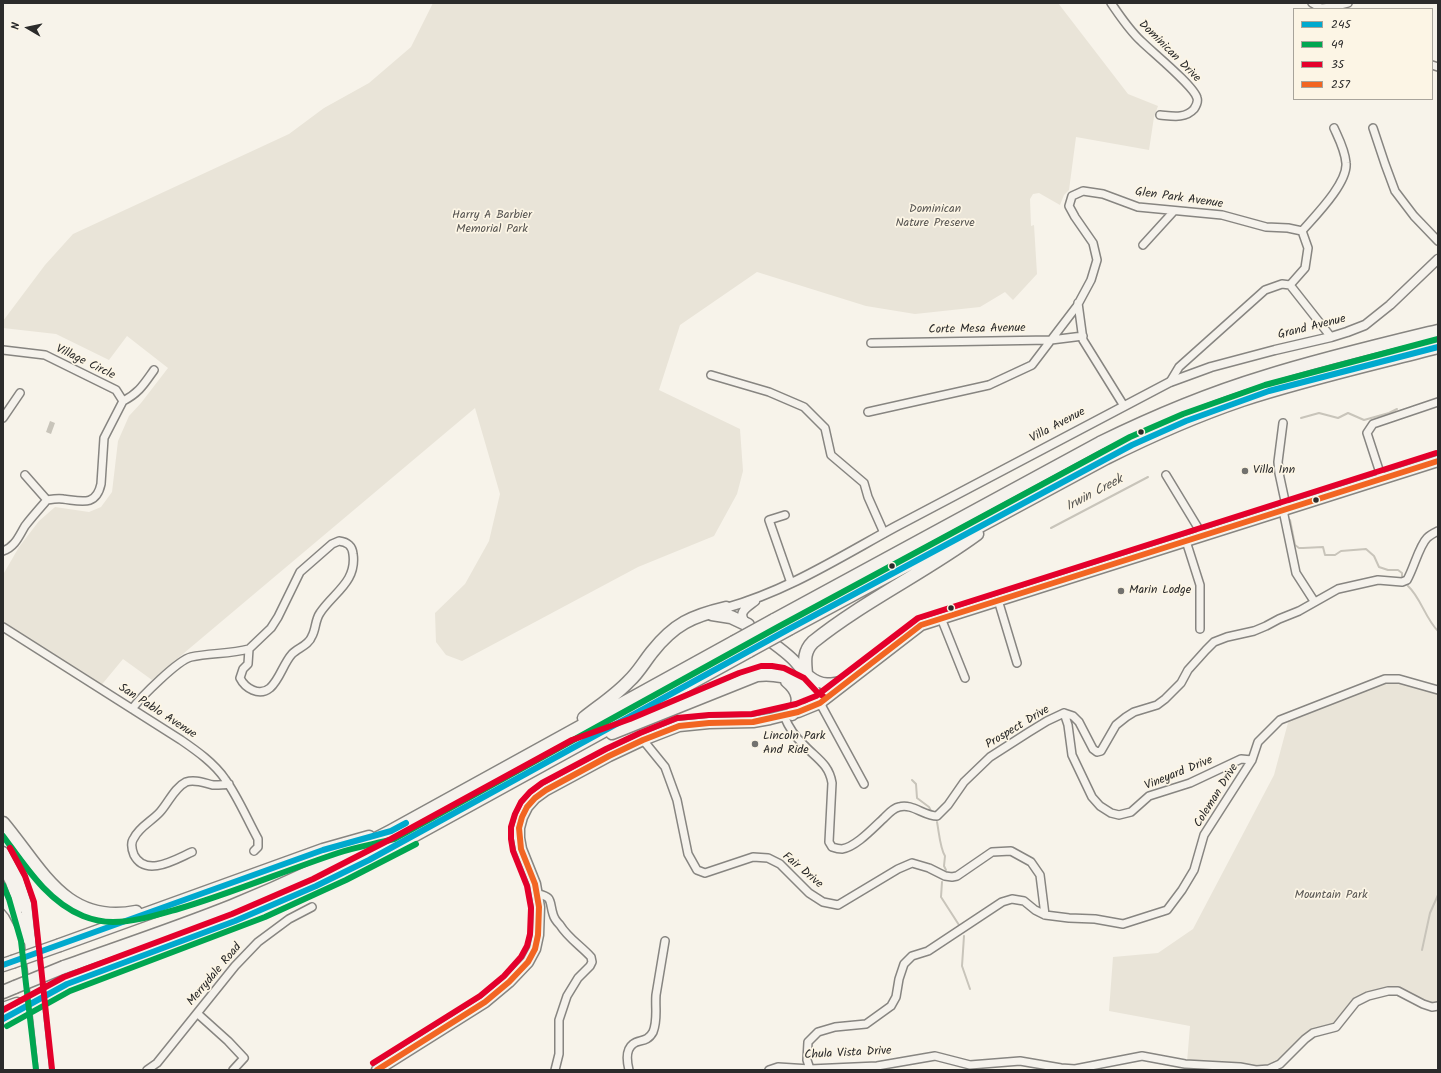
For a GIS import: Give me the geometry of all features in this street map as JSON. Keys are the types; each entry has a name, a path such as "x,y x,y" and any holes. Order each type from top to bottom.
{"highway":[{"path":"3,992 64,967 204,916 319,868 391,831 774,620 1100,443 1154,418 1208,396 1264,377 1438,331"},
{"path":"3,1019 17,1008 66,984 236,921 316,886 388,850 748,651 1132,445 1214,410 1297,383 1438,347"},
{"path":"806,674 806,654 808,648 815,640 879,597 952,552 1015,507"},
{"path":"558,739 628,682 657,646 674,629 687,620 702,614 726,608"},
{"path":"702,614 731,616 748,625"},
{"path":"575,747 747,678 766,674 782,676 799,684 813,700 820,703"},
{"path":"782,676 792,685 797,693 798,704 788,715"},
{"path":"3,823 53,887 68,900 87,909 106,914 132,913 203,893"},
{"path":"7,963 337,845 391,831"},
{"path":"3,898 14,911 29,939"},
{"path":"3,1009 17,1008"}],"main road":[{"path":"377,1070 485,1002 498,992 528,962 535,949 540,914 538,894 522,853 519,834 521,819 530,804 535,798 546,790 609,756 643,740 679,726 709,723 753,722 788,715 820,703 852,680 921,625 1438,461"},
{"path":"748,625 787,653 806,674 815,681 824,684 852,680"},
{"path":"806,674 820,703"},
{"path":"3,852 13,868 21,887 27,912 44,1070"},
{"path":"3,867 17,896 29,939"}],"street":[{"name":"Dominican Drive","path":"1110,3 1140,40 1194,91 1197,98 1196,106 1190,113 1176,117 1160,115"},
{"path":"1312,3 1321,8 1332,8 1348,3"},
{"path":"1331,336 1290,285 1305,268 1308,248 1302,231 1326,204 1339,186 1346,165 1343,148 1334,128"},
{"path":"1373,128 1395,190 1414,216 1438,241"},
{"name":"Glen Park Avenue","path":"868,412 989,385 1032,365 1078,303 1091,280 1097,260 1093,243 1069,206 1072,196 1083,191 1103,194 1138,207 1222,215 1266,227 1288,228 1302,231"},
{"path":"1143,245 1174,210"},
{"name":"Grand Avenue","path":"1170,382 1218,365 1347,332 1365,325 1438,259"},
{"name":"Villa Avenue","path":"726,608 760,597 792,583 1170,382 1179,368 1265,290 1282,284 1290,285"},
{"path":"1078,303 1084,340 1124,406"},
{"name":"Corte Mesa Avenue","path":"871,343 1051,340 1083,336"},
{"name":"Village Circle","path":"3,350 45,355 116,390 123,401"},
{"path":"3,551 8,550 16,542 26,526 47,500 62,499 83,502 96,496 100,490 101,484 104,438 123,401 138,392 154,370"},
{"path":"710,375 769,392 804,407 824,428 831,454 864,483 868,497 884,533"},
{"path":"3,418 20,393"},
{"path":"1382,479 1367,433 1373,424 1438,402"},
{"path":"1283,423 1278,473 1284,501 1284,515 1296,573 1314,601"},
{"path":"25,475 47,500"},
{"path":"1166,475 1203,536"},
{"path":"785,515 769,520 792,583"},
{"name":"Prospect Drive","path":"788,715 794,734 817,756 831,776 832,783 829,842 832,847 842,849 865,836 892,810 899,806 906,806 937,816 964,782 990,757 1047,721 1064,713 1073,716 1079,722 1093,749 1097,752 1101,751 1116,725 1126,716 1157,705 1165,699 1181,683 1188,670 1214,642 1227,637 1260,629 1299,611 1338,588 1378,580 1402,582 1408,580 1423,543 1428,537 1438,531"},
{"path":"132,709 137,702 182,661 190,657 237,653 249,649 271,628 300,572 332,544 339,541 347,542 353,552 354,561 352,571 347,581 318,616 310,640 293,653 286,661 270,688 255,692 244,686 240,678 243,669 248,664 249,649"},
{"path":"1186,541 1200,585 1200,629"},
{"name":"Villa Avenue","path":"748,625 743,620 742,613 760,597"},
{"path":"998,600 1017,663"},
{"path":"941,618 964,678"},
{"name":"San Pablo Avenue","path":"3,627 198,752 220,772 229,784 258,839 258,847 254,851"},
{"name":"Coleman Drive","path":"810,1069 807,1060 808,1042 818,1032 866,1024 891,1006 896,997 899,979 904,964 912,956 928,951 995,906 1012,899 1024,901 1035,910 1045,914 1069,918 1094,919 1123,924 1167,910 1182,890 1194,870 1204,835 1252,760 1258,742 1280,720 1385,679 1399,679 1438,690"},
{"path":"820,703 864,784"},
{"name":"Vineyard Drive","path":"1064,713 1068,725 1072,755 1092,797 1100,806 1119,815 1130,812 1149,796 1190,783 1241,759 1252,760"},
{"name":"Fair Drive","path":"643,740 665,767 677,800 688,854 697,870 705,873 753,857 768,858 780,864 809,892 823,902 838,905 898,869 912,863 929,868 945,876 952,877 957,876 992,852 1011,851 1032,862 1040,874 1045,914"},
{"path":"192,852 163,864 147,866 136,858 132,850 132,841 139,831 160,812 180,786 189,781 215,785 229,784"},
{"path":"538,894 549,898 553,914 559,924 567,935 591,957 592,962 572,986 567,996 559,1020 559,1054 555,1070"},
{"name":"Merrydale Road","path":"147,1070 157,1063 198,1014 234,966 258,942 289,919 312,907"},
{"path":"629,1070 627,1057 628,1051 633,1044 649,1038 654,1030 656,1018 656,997 665,941"},
{"name":"Chula Vista Drive","path":"769,1070 778,1067 810,1069 877,1066 936,1056 970,1065 1020,1061 1074,1069 1142,1056 1186,1064 1240,1067 1256,1070 1269,1069 1280,1064 1305,1039 1314,1033 1336,1026 1356,1002 1368,996 1388,991 1398,991 1423,1004 1432,1007 1438,1006"},
{"path":"198,1014 228,1041 244,1058 233,1070"}],"green space":[{"name":"Harry A Barbier Memorial Park","path":"433,3 1058,3 1128,94 1158,106 1154,117 1149,150 1076,137 1069,190 1064,195 1060,205 1039,193 1033,194 1030,199 1031,226 1034,225 1037,274 1013,300 1005,292 980,307 915,314 866,306 757,272 680,325 659,390 740,429 743,471 737,494 714,536 638,567 462,661 446,655 436,642 435,613 465,584 489,541 500,494 475,408 152,680 123,659 99,688 3,627 4,573 19,547 39,521 55,507 89,512 101,507 112,492 118,441 129,416 168,368 127,336 109,360 56,334 3,328 3,321 45,265 73,234 289,134 324,108 369,83 411,47"},
{"name":"Mountain Park","path":"1399,681 1438,693 1438,1008 1393,990 1356,1004 1341,1023 1311,1035 1280,1066 1264,1070 1187,1062 1190,1026 1109,1011 1113,957 1158,953 1193,929 1274,775 1289,719 1376,683"}],"shaded area":[{"path":"50,421 55,423 51,434 46,432"}],"waterway":[{"name":"Irwin Creek","path":"1301,418 1319,413 1338,418 1348,413 1364,420 1389,413 1397,409"},
{"name":"Irwin Creek","path":"1051,528 1148,477"},
{"path":"1290,520 1295,545 1299,548 1323,547 1325,555 1335,555 1341,551 1366,549 1374,556 1379,567 1388,570 1398,570 1402,573 1402,576"},
{"path":"1408,586 1438,631"},
{"path":"1438,720 1438,727"},
{"path":"1438,745 1438,771"},
{"path":"912,780 916,784 917,798 929,807 931,811"},
{"path":"1438,799 1438,826"},
{"path":"937,822 943,853 945,856 944,866 946,870"},
{"path":"942,882 941,897 959,925"},
{"path":"1422,950 1430,913 1438,895"},
{"path":"964,936 962,966 970,989"}],"transit line":[{"name":"49","path":"3,836 38,882 59,902 70,910 90,919 106,922 121,922 154,916 218,896 338,853 394,839 778,627 1130,437 1183,414 1265,385 1438,339"},
{"name":"245","path":"3,1019 67,984 235,921 316,886 369,860 789,629 1132,445 1186,421 1269,391 1438,347"},
{"name":"35","path":"373,1063 480,996 504,976 521,957 527,946 530,934 531,908 527,886 513,851 511,827 521,802 530,792 542,783 606,749 677,718 709,715 752,714 796,704 816,696 918,618 1436,453"},
{"name":"257","path":"377,1070 485,1002 509,982 528,962 535,949 538,935 539,907 535,884 521,849 519,828 527,807 535,798 546,790 609,756 643,740 679,726 709,723 753,722 798,712 820,703 921,625 1438,461"},
{"name":"35","path":"3,1010 64,977 232,914 313,879 391,839 572,740 630,719 739,673 761,666 784,668 804,678 818,693 823,696"},
{"name":"245","path":"3,965 323,850 391,831 406,823"},
{"name":"49","path":"7,1026 70,991 265,917 346,880 416,844"},
{"name":"35","path":"10,848 25,876 34,902 52,1069"},
{"name":"49","path":"3,885 9,899 21,941 36,1070"}],"place":[{"name":"Villa Inn","path":"1245,471"},
{"name":"Marin Lodge","path":"1121,591"},
{"name":"Lincoln Park And Ride","path":"755,744"}],"park label":[{"name":"Dominican Nature Preserve","path":"935,217"}]}
